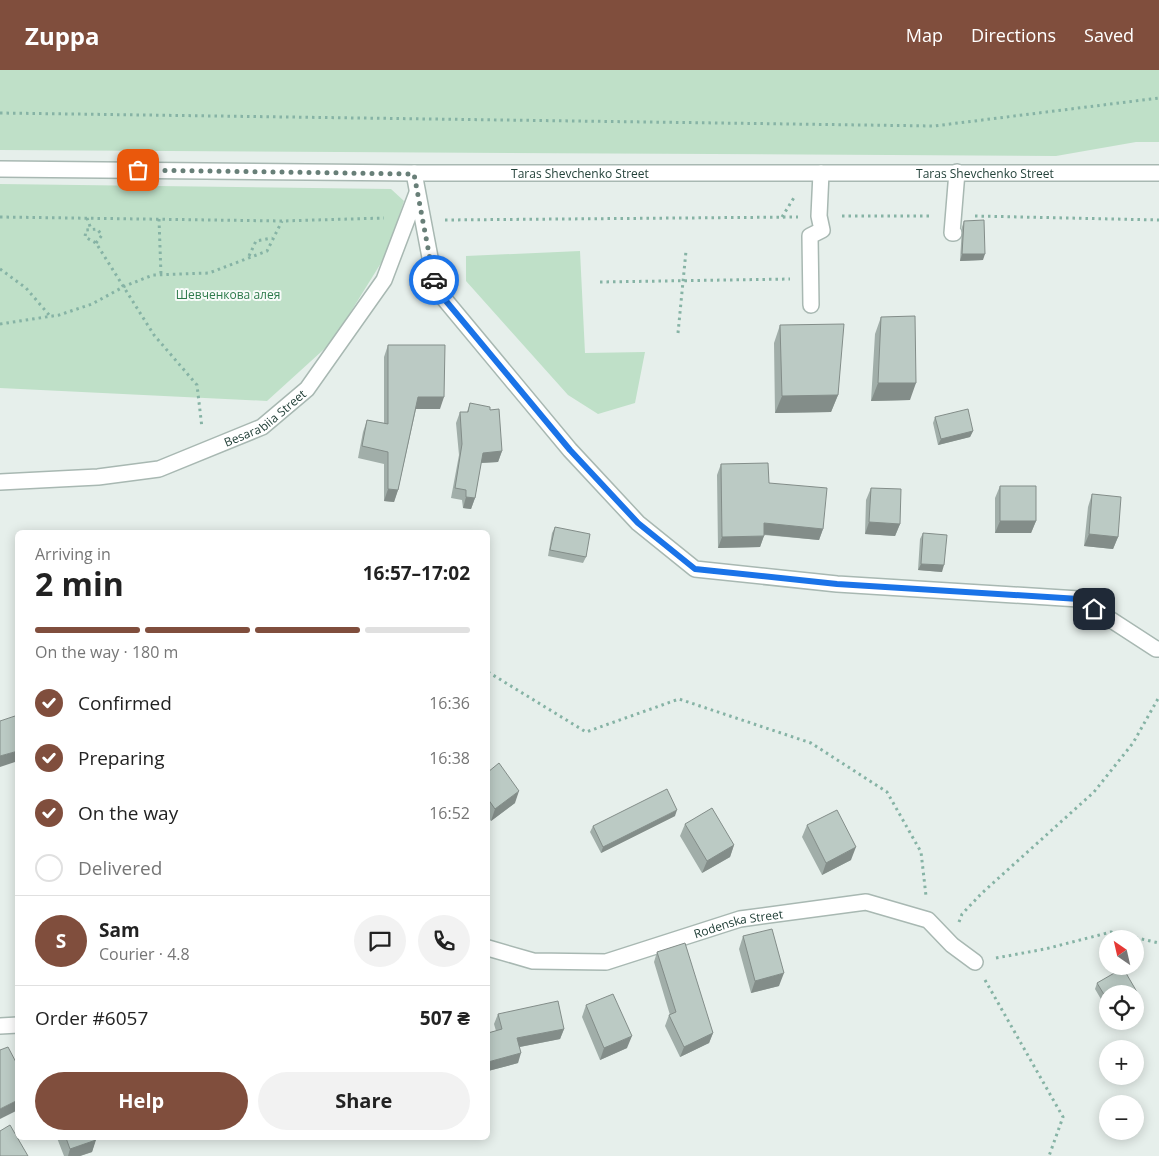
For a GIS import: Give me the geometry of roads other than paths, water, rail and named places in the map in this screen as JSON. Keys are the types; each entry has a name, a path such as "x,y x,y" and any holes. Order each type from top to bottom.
{"street":[{"name":"Taras Shevchenko Street","path":"0,169 414,174 1159,173"},
{"path":"954,233 952,233 957,172"},
{"path":"811,305 810,236 822,230 819,216 821,173"},
{"path":"414,174 436,289 570,450 638,523 695,569 837,584 1079,599 1159,649"},
{"name":"Besarabiia Street","path":"0,482 98,476 159,469 262,427 307,389 384,280 417,193"},
{"name":"Rodenska Street","path":"490,949 533,961 606,962 740,919 866,902 928,920 952,945 975,962"},
{"path":"0,1026 15,1025"}],"park label":[{"name":"Шевченкова алея","path":"228,294"}]}
